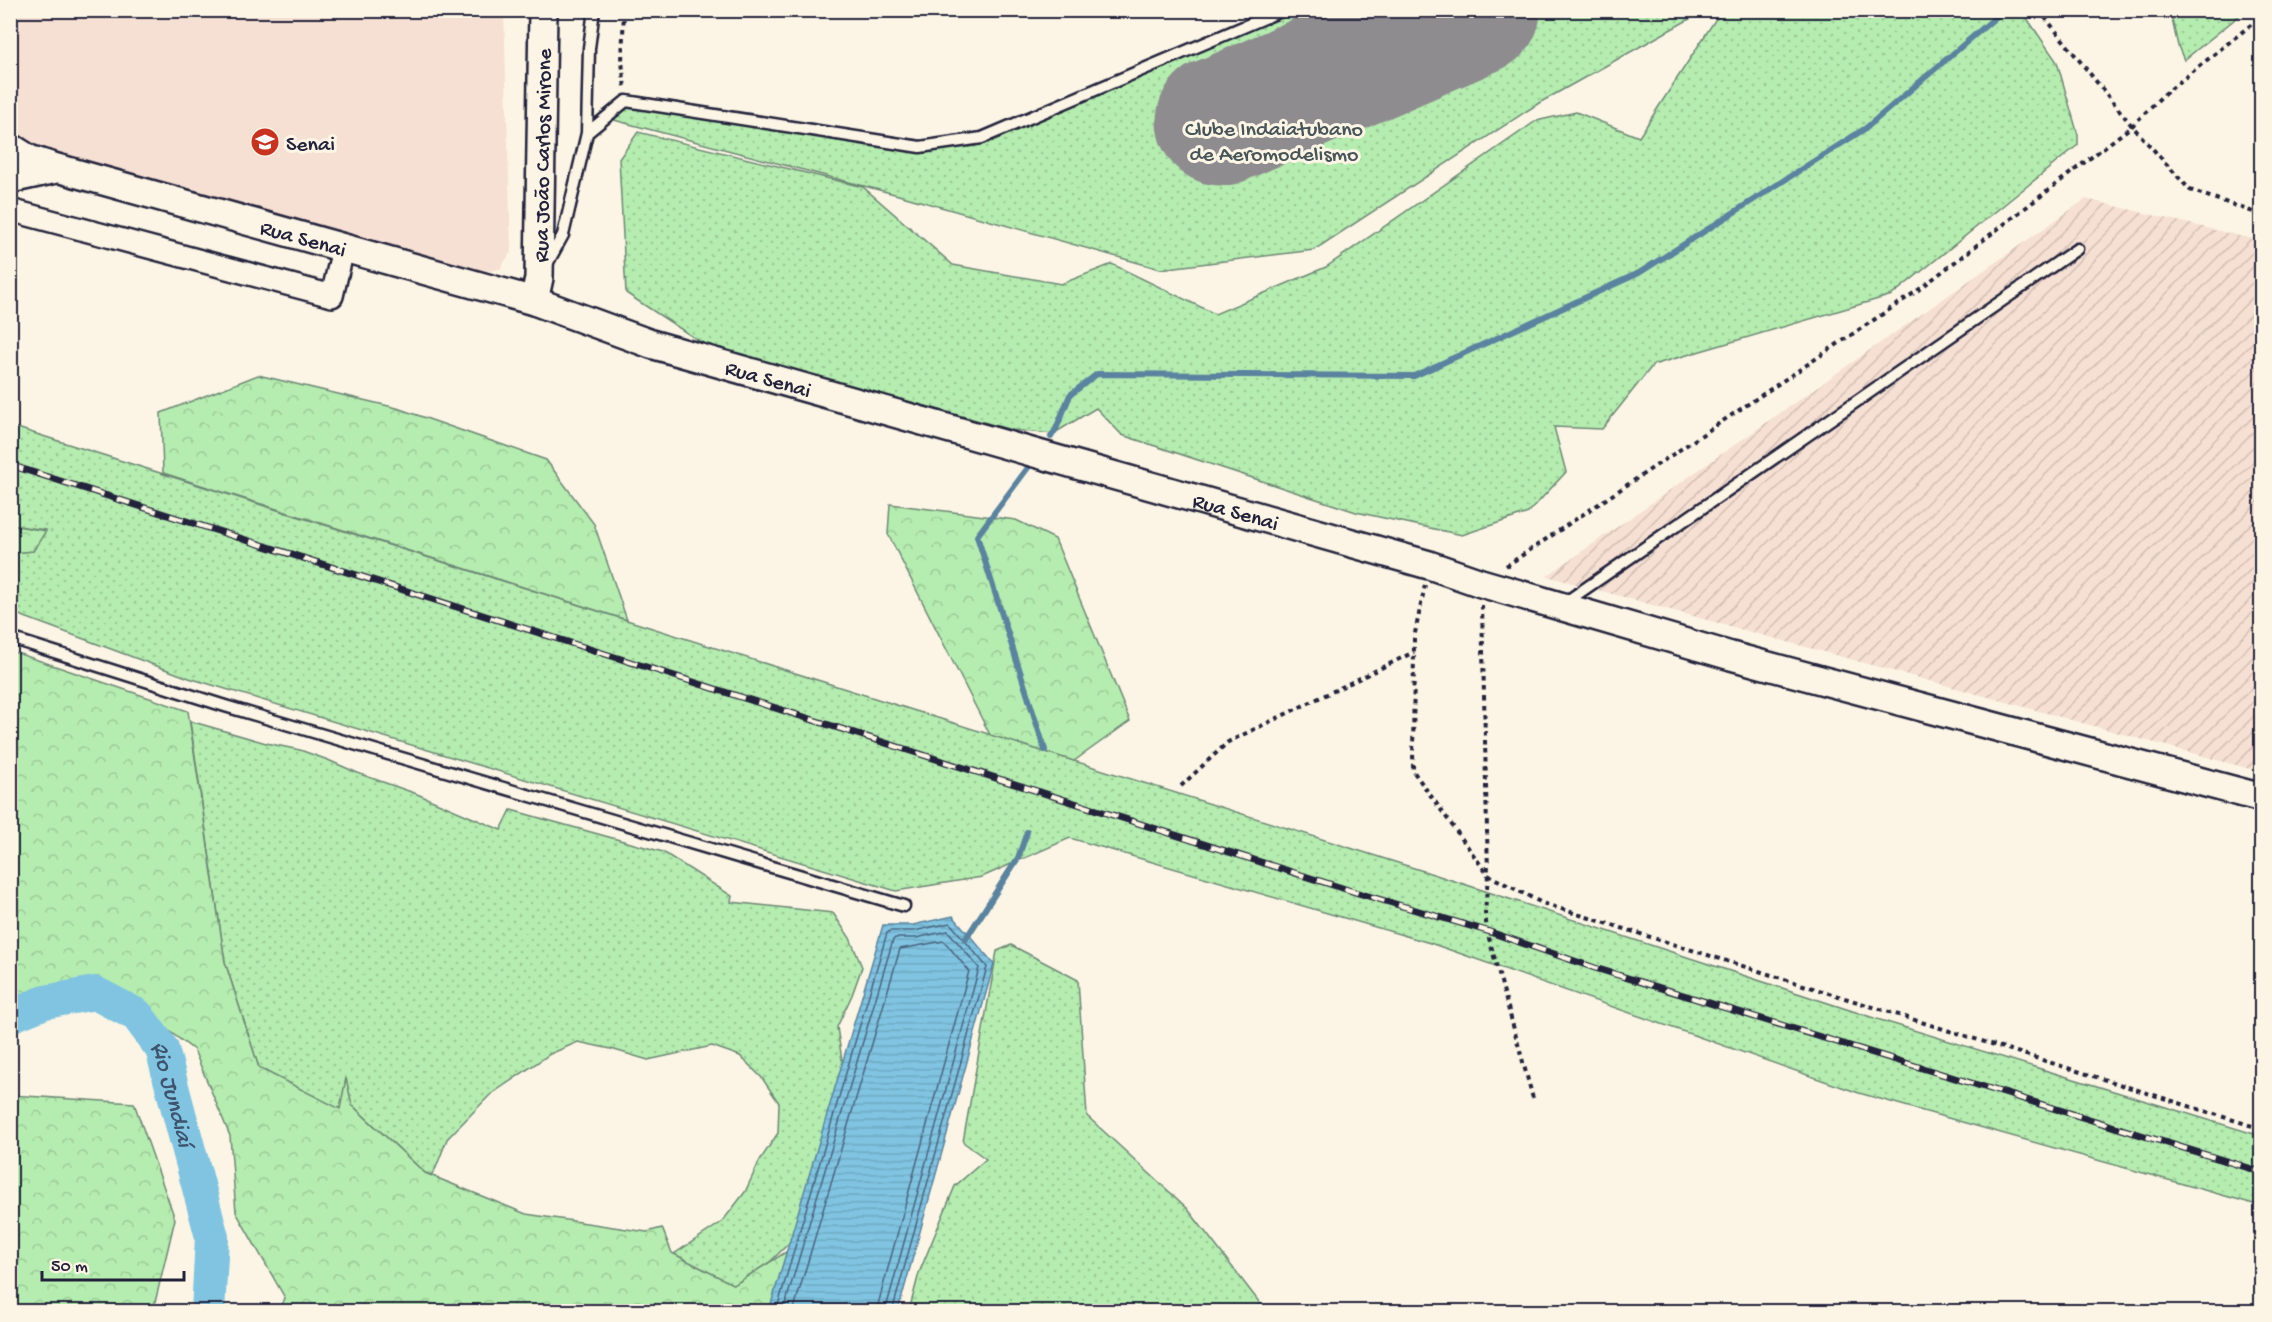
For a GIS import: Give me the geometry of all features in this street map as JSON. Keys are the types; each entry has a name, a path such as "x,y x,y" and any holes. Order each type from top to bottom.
{"street":[{"name":"Rua João Carlos Mirone","path":"537,289 543,10"},
{"name":"Rua Senai","path":"10,147 29,159 57,168 343,249 537,289 651,344 1429,565 1481,583 1731,656 2262,798"},
{"name":"Rua Senai","path":"10,178 57,168"},
{"path":"10,210 332,296 343,249"}],"lane":[{"path":"537,289 563,236 587,133 589,48 594,10"},
{"path":"587,133 626,101 920,147 982,138 1283,10"},
{"path":"1560,606 2077,249"},
{"path":"10,638 225,706 904,906"}],"path":[{"path":"624,10 622,61 626,101"},
{"path":"2039,10 2132,126 2190,190 2262,216"},
{"path":"1534,1102 1486,931 1488,874 1481,583 1917,291 2132,126 2162,96 2262,16"},
{"path":"1429,565 1414,638 1413,771 1488,874 1542,903 2262,1129"},
{"path":"1181,786 1228,742 1414,652"}],"shaded area":[{"name":"Senai","path":"10,11 504,11 511,252 500,269 472,274 36,150 11,134"},
{"path":"2086,199 2261,241 2261,772 1547,576"}],"green space":[{"path":"2170,10 2245,11 2184,60 2178,46"},
{"name":"Clube Indaiatubano de Aeromodelismo","path":"1285,11 1704,11 1539,103 1314,250 1160,269 902,196 614,120 626,101 920,147 982,138"},
{"path":"1727,11 2022,11 2057,62 2078,135 2078,145 1892,295 1653,365 1602,429 1554,427 1566,472 1528,513 1462,535 1356,512 1122,435 1096,408 1053,434 1012,430 705,345 626,293 619,159 638,132 863,187 953,265 1061,284 1112,264 1215,314 1326,267 1536,121 1576,112 1639,137 1715,20"},
{"path":"258,375 397,408 546,460 594,524 627,620 163,473 161,413"},
{"path":"11,426 1433,874 1877,1019 2261,1136 2261,1206 1859,1093 1430,943 1070,838 982,877 896,891 189,678 11,612 10,553 33,551 46,530 11,525"},
{"path":"890,504 1016,520 1055,539 1130,721 1074,761 990,735 888,534"},
{"path":"10,525 46,531 33,551 11,553"},
{"path":"11,651 188,711 225,962 259,1068 340,1109 346,1078 352,1105 425,1173 526,1214 647,1232 662,1228 672,1253 734,1285 800,1243 790,1311 279,1311 285,1298 236,1212 230,1136 194,1050 150,1017 61,991 11,1000"},
{"path":"190,721 266,743 300,750 417,794 501,830 511,810 663,852 732,896 731,902 833,913 850,938 862,967 837,1027 843,1067 792,1240 770,1262 734,1285 674,1254 722,1222 745,1192 760,1160 778,1133 779,1103 762,1078 740,1056 712,1046 648,1060 578,1042 550,1054 490,1095 447,1139 431,1175 425,1173 351,1104 346,1080 340,1110 259,1068 225,962"},
{"path":"1011,945 1078,980 1087,1116 1187,1208 1266,1311 909,1311 919,1273 955,1186 986,1159 963,1142 997,951"},
{"path":"10,1095 134,1103 175,1219 153,1311 11,1311"}],"water":[{"path":"953,916 994,964 898,1311 769,1311 883,925 913,925"}],"waterway":[{"path":"1051,437 1070,395 1097,374 1414,376 1639,273 1866,128 2004,10"},
{"path":"1030,465 977,536 1045,750"},
{"path":"965,940 1018,858 1027,832"},
{"name":"Rio Jundiaí","path":"10,1016 45,1002 95,993 137,1015 162,1049 212,1237 208,1312"}],"runway":[{"path":"1221,121 1476,10"}],"railway":[{"path":"10,465 1358,893 1487,931 1595,968 2262,1172"}],"place":[{"name":"Senai","path":"265,142"}]}
